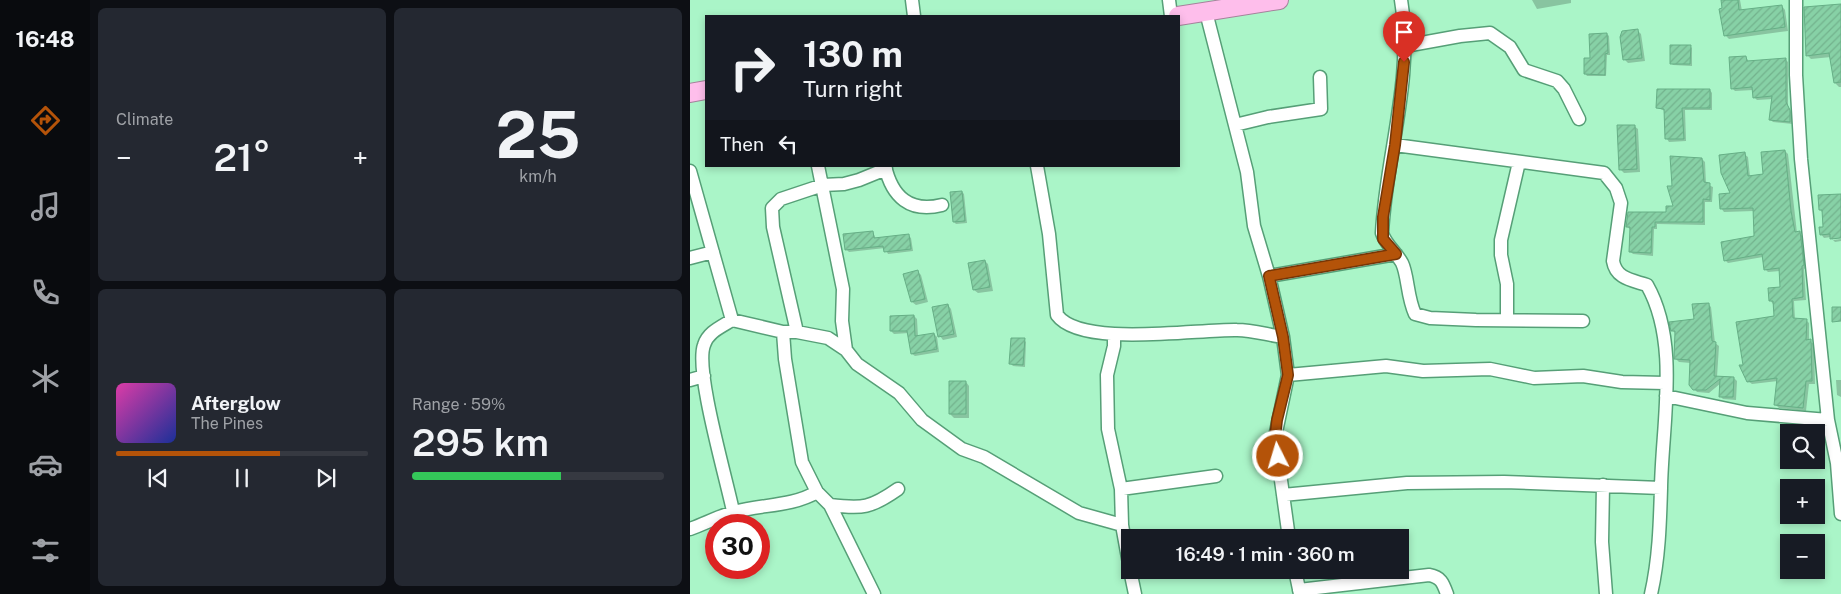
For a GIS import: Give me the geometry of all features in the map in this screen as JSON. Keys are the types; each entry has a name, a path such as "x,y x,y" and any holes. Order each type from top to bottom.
{"highway":[{"path":"1180,16 1279,0"},
{"path":"690,93 705,90"}],"street":[{"path":"912,0 914,15"},
{"path":"1169,0 1171,15"},
{"path":"1401,0 1405,46 1404,77 1382,233 1383,239 1404,267 1408,298 1415,314 1430,318 1583,322"},
{"path":"1796,0 1796,75 1801,159 1834,425 1841,514"},
{"path":"1206,12 1247,172 1254,226 1269,276 1283,337 1288,375 1275,437 1288,529"},
{"path":"1405,46 1460,36 1490,33 1510,47 1524,70 1557,81 1564,89 1579,119"},
{"path":"1235,125 1268,117 1321,109 1320,77"},
{"path":"1395,145 1604,173 1616,188 1621,203 1614,269 1622,277 1647,285 1656,302 1663,325 1666,352 1661,488 1662,510 1655,576 1651,594"},
{"path":"1507,320 1507,284 1501,254 1501,240 1519,162"},
{"path":"818,167 843,288 842,321 846,350"},
{"path":"1037,167 1049,234 1057,315 1063,323 1114,336 1238,330 1283,337"},
{"path":"796,332 773,227 772,208 782,199 823,185 844,184 886,168 891,183 903,201 912,206 922,208 942,206"},
{"path":"690,171 732,320"},
{"path":"690,258 713,252"},
{"path":"1269,276 1396,254"},
{"path":"734,512 704,376 703,346 708,335 732,320 783,332 796,332 828,338 846,350 857,364 899,393 922,420 954,444 984,457 1079,513 1122,525"},
{"path":"783,332 802,462 817,492 830,505 874,594"},
{"path":"1114,336 1114,346 1106,375 1108,429 1121,489 1123,529"},
{"path":"1288,375 1386,366 1423,371 1490,369 1534,378 1583,376 1666,390 1719,409 1834,425"},
{"path":"690,380 704,376"},
{"path":"1121,489 1216,476"},
{"path":"1284,495 1407,483 1504,482 1661,488"},
{"path":"1602,485 1602,542 1606,594"},
{"path":"830,505 853,507 874,505 898,489"},
{"path":"690,529 734,512 806,499 817,492"},
{"path":"1297,579 1299,592 1429,575 1437,576 1442,581 1447,594"},
{"path":"1132,579 1135,594"}],"building":[{"path":"1721,0 1738,0 1739,10 1782,5 1785,27 1724,36 1719,9 1722,8"},
{"path":"1841,4 1841,82 1834,83 1829,53 1806,56 1804,7"},
{"path":"1638,29 1642,58 1623,60 1620,37 1622,31"},
{"path":"1607,33 1608,53 1605,54 1605,75 1584,74 1584,58 1590,58 1589,34"},
{"path":"1670,45 1691,45 1690,64 1670,64"},
{"path":"1746,56 1747,61 1786,58 1786,102 1790,110 1790,122 1769,120 1772,96 1753,98 1752,87 1731,89 1729,57"},
{"path":"1657,89 1710,89 1710,108 1682,108 1684,139 1665,139 1664,109 1656,108"},
{"path":"1617,125 1635,125 1637,169 1619,170"},
{"path":"1785,150 1791,211 1795,232 1800,231 1804,265 1802,266 1803,297 1792,299 1793,318 1807,319 1806,340 1811,339 1812,381 1806,381 1803,408 1774,405 1777,378 1747,382 1739,365 1743,365 1736,322 1774,316 1773,301 1769,301 1768,288 1780,287 1779,268 1764,270 1762,254 1724,261 1721,242 1754,236 1753,208 1720,209 1719,194 1730,193 1721,173 1719,155 1745,152 1748,176 1763,174 1761,152"},
{"path":"1670,156 1702,158 1704,182 1710,183 1710,200 1703,199 1703,222 1655,222 1655,227 1652,227 1651,253 1629,252 1630,227 1626,227 1628,212 1666,212 1666,206 1673,206 1667,186 1672,186"},
{"path":"962,191 965,221 953,222 950,192"},
{"path":"1841,194 1841,238 1830,239 1830,234 1820,235 1819,227 1823,227 1822,210 1819,210 1818,195"},
{"path":"873,231 874,238 909,234 911,249 884,252 883,246 845,250 843,234"},
{"path":"985,260 990,287 973,290 968,263"},
{"path":"918,270 925,299 911,302 903,274"},
{"path":"1709,303 1712,341 1716,342 1714,376 1734,377 1733,397 1719,397 1720,379 1706,390 1693,390 1689,385 1690,360 1674,359 1675,331 1671,331 1669,322 1694,319 1692,304"},
{"path":"948,304 954,334 938,337 932,307"},
{"path":"1832,307 1841,307 1841,321 1832,322"},
{"path":"914,315 915,336 934,333 937,349 911,354 907,331 890,331 890,316"},
{"path":"1011,338 1025,338 1023,365 1009,364"},
{"path":"949,381 966,381 966,414 949,414"}],"route":[{"path":"1278,456 1275,437 1277,420 1288,375 1283,337 1269,276 1396,254 1383,239 1382,233 1404,77 1404,62"}]}
